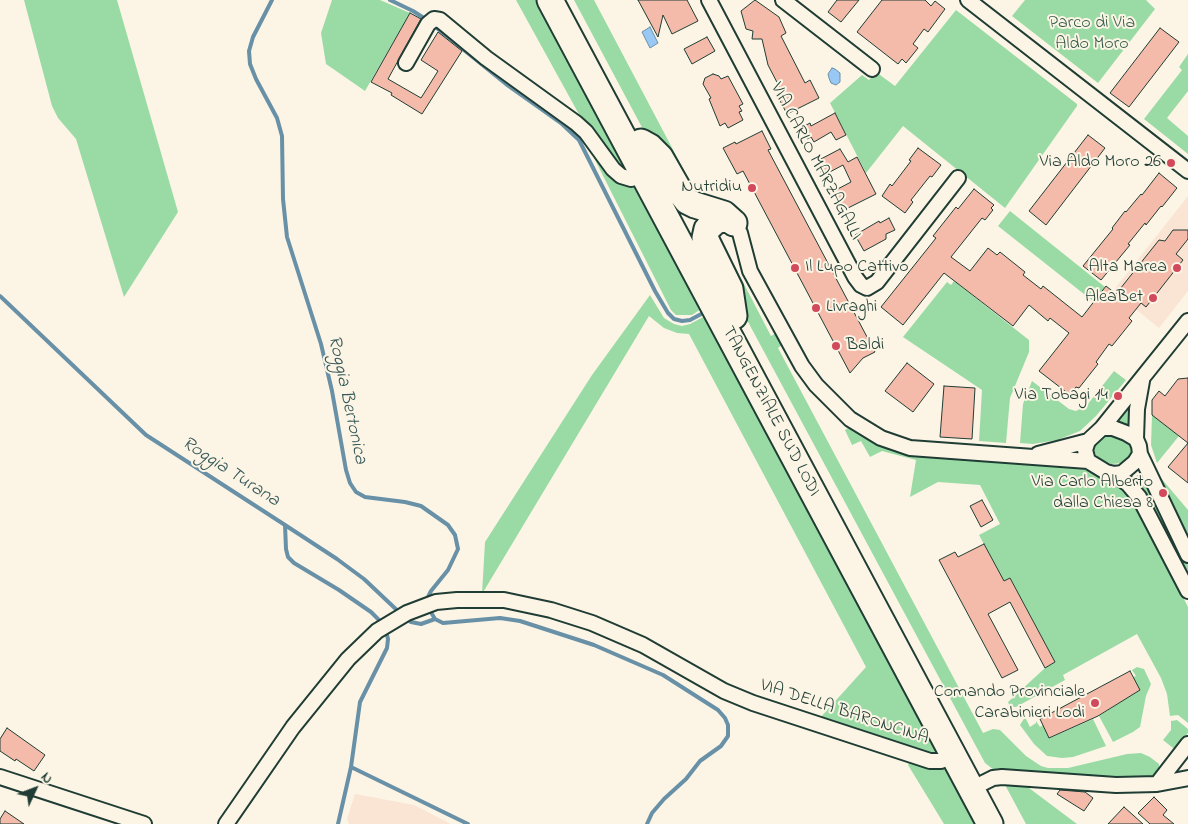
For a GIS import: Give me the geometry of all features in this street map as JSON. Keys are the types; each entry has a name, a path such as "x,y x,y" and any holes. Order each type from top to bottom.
{"highway":[{"name":"TANGENZIALE SUD LODI","path":"550,0 990,824"},
{"name":"TANGENZIALE SUD LODI","path":"566,0 1005,824"},
{"path":"641,142 660,156 687,201 695,206 724,214 734,223"},
{"path":"734,223 728,219 717,220 707,229 704,238 730,289 734,316"}],"street":[{"name":"VIA CARLO MARZAGALLI","path":"709,0 855,277 861,285 868,288 877,282 958,178"},
{"path":"783,0 872,69"},
{"path":"968,0 1188,172"},
{"path":"406,63 431,22 440,20 486,58 576,123 586,132 613,169 621,176 631,179 642,175"},
{"path":"734,223 741,237 750,271 802,366 816,386 850,418 881,438 910,448 1088,461 1106,472 1114,474 1122,473 1130,468 1140,454"},
{"path":"1029,456 1088,440 1102,428 1188,321"},
{"path":"1143,378 1137,410 1136,439 1140,454 1188,555"},
{"path":"1102,428 1114,428 1136,439"},
{"path":"1088,440 1085,450 1088,461"},
{"path":"1114,474 1128,484 1140,497 1188,591"},
{"name":"VIA DELLA BARONCINA","path":"226,824 293,727 348,659 392,622 430,604 466,600 504,600 551,610 592,623 643,646 724,691 753,703 925,760 941,761 953,755"},
{"path":"1156,784 1188,744"},
{"path":"0,777 144,824"},
{"path":"983,782 1002,777 1116,785 1156,784 1188,778"}],"shaded area":[{"path":"1188,196 1188,291 1159,328 1113,291"},
{"path":"355,794 414,805 451,824 349,824 347,819"}],"green space":[{"path":"24,0 117,0 178,212 124,297 76,139 58,118 52,106"},
{"path":"332,0 380,0 410,13 365,91 326,64 321,33"},
{"path":"516,0 541,0 704,307 692,315 676,315 671,310 592,154 579,133 581,118"},
{"path":"574,0 594,0 697,195 645,133"},
{"name":"Parco di Via Aldo Moro","path":"1025,0 1146,0 1155,9 1098,83 1012,16"},
{"path":"956,10 1077,104 1005,208 903,126 866,173 830,103 862,75 869,80 876,72 895,86"},
{"path":"1188,54 1188,91 1167,118 1188,136 1188,154 1144,119 1182,70 1179,67"},
{"path":"1010,211 1105,287 1094,302 998,226"},
{"path":"730,229 719,236 771,336 780,331 786,342 778,348 983,733 993,729 1000,730 1026,756 1041,766 1048,768 1068,768 1127,754 1141,753 1159,764 1159,768 1154,776 1140,780 1004,771 994,770 985,763 747,320 711,234"},
{"path":"954,281 1029,340 1029,352 1010,398 1006,443 979,441 982,390 903,337 947,282 951,285"},
{"path":"650,295 664,318 674,324 682,326 690,324 707,315 940,751 936,755 931,757 820,718 866,667 689,334 677,333 664,328 649,316 482,594 485,542 592,375"},
{"path":"1114,371 1126,380 1096,416 1080,431 1057,440 1033,444 1020,443 1023,404 1032,381 1069,409 1076,411 1087,405"},
{"path":"1129,406 1132,406 1129,427 1117,421"},
{"path":"1152,415 1179,436 1157,463 1151,445"},
{"path":"848,428 880,446 906,455 1072,465 1083,468 1124,488 1134,501 1188,607 1188,723 1178,715 1170,716 1167,694 1161,678 1137,634 1063,675 1065,680 1016,707 1010,707 1008,702 1045,668 1055,662 1010,578 1000,583 1002,578 979,535 1000,524 980,485 938,482 910,497 916,460 882,451 870,457 861,441 852,445 845,430"},
{"path":"1103,436 1122,438 1131,444 1133,455 1127,462 1123,463 1111,464 1099,459 1092,449 1093,443"},
{"path":"1155,471 1188,510 1188,537"},
{"path":"1140,473 1188,565 1188,575 1148,495 1134,478"},
{"path":"1137,667 1144,669 1151,684 1146,696 1140,727 1113,742 1099,716 1139,690 1133,677 1136,676 1132,670"},
{"path":"1025,717 1030,727 1036,721 1040,727 1043,725 1050,738 1093,719 1106,746 1073,757 1047,756 1034,744 1020,725"},
{"path":"1177,720 1188,729 1188,733 1173,748 1163,740 1171,730 1171,721"},
{"path":"910,759 949,769 980,824 944,824 908,765"},
{"path":"1004,783 1025,785 1077,824 1026,824"}],"water":[{"path":"650,27 658,43 650,48 642,32"},
{"path":"832,68 840,73 840,82 836,85 831,83 828,74"}],"building":[{"path":"638,0 687,0 698,21 672,34 663,15 658,37"},
{"path":"755,0 779,17 786,33 781,36 805,83 810,80 819,98 787,114 777,95 782,92 768,65 762,39 752,39 753,31 746,29 741,11"},
{"path":"837,0 859,0 841,22 828,12"},
{"path":"882,0 925,0 931,6 935,1 945,9 928,32 924,29 913,44 918,48 906,63 902,59 898,64 857,32"},
{"path":"410,13 421,19 388,79 421,98 438,71 421,60 438,32 462,51 422,114 391,95 392,93 371,82"},
{"path":"1160,28 1179,42 1129,107 1110,93"},
{"path":"707,37 715,51 692,64 684,49"},
{"path":"713,74 721,79 728,76 743,104 739,106 742,111 739,112 743,120 728,128 725,123 720,126 709,99 711,98 703,84 705,78"},
{"path":"835,113 846,135 836,140 831,132 814,142 811,137 807,139 801,128 810,123 811,126"},
{"path":"762,131 771,149 768,150 875,352 863,358 850,373 743,171 737,174 723,148 735,142 736,144"},
{"path":"1088,135 1105,148 1046,225 1029,211"},
{"path":"918,148 941,165 911,200 913,202 905,213 882,196 911,161 909,160"},
{"path":"840,149 848,162 857,157 876,194 842,211 832,192 851,182 843,165 826,174 825,172 822,174 817,164 820,163 819,160"},
{"path":"1159,173 1177,188 1146,225 1145,223 1128,244 1130,245 1101,280 1083,266 1125,211 1142,195"},
{"path":"974,189 994,205 991,208 993,210 985,220 982,218 951,257 970,271 988,248 997,255 1000,252 1025,272 1023,275 1041,289 1043,286 1082,317 1106,286 1116,294 1159,240 1165,241 1173,230 1188,230 1188,239 1176,254 1183,260 1146,307 1141,303 1129,318 1132,321 1112,346 1109,344 1096,362 1098,364 1079,388 1076,387 1070,395 1039,371 1069,333 1050,318 1048,321 1029,305 1013,326 944,273 903,325 881,307 936,238 933,236 956,207 958,209"},
{"path":"889,218 895,230 886,234 886,239 864,251 855,235 879,221 880,223"},
{"path":"907,363 934,384 913,412 885,391"},
{"path":"1188,378 1188,443 1152,415 1152,400 1159,391 1165,396 1178,379"},
{"path":"944,386 975,388 972,439 940,437"},
{"path":"1188,443 1188,483 1168,467"},
{"path":"982,500 993,520 981,527 970,506"},
{"path":"984,544 1004,581 1010,578 1055,662 1045,668 1010,602 988,614 1018,670 1002,678 939,560 955,552 958,557"},
{"name":"Comando Provinciale Carabinieri Lodi","path":"1130,671 1140,690 1098,716 1049,738 1040,719"},
{"path":"7,728 45,755 34,771 0,751 0,739"},
{"path":"1060,790 1085,792 1093,798 1084,811 1057,794"},
{"path":"1154,797 1167,810 1163,815 1174,824 1150,824 1138,813"},
{"path":"1124,807 1143,824 1108,824"},
{"path":"5,811 24,824 0,824 0,819"}],"waterway":[{"name":"Roggia Bertonica","path":"272,0 253,37 249,51 250,64 277,118 282,136 283,199 287,237 321,344 332,391 346,470 350,483 356,492 365,497 421,506 448,525 455,535 458,549 448,570 431,591 428,597 429,601"},
{"path":"390,0 427,20"},
{"path":"433,25 506,84 561,123 579,140 668,313 674,319 682,321 690,320 705,312"},
{"name":"Roggia Turana","path":"0,296 146,435 285,525 286,549 288,557 294,563 339,590 378,619 386,631 388,639 387,648 360,702 351,767 468,824"},
{"path":"285,525 364,579 400,613"},
{"name":"Roggia Bertonica","path":"430,608 435,619 443,623 500,618 520,621 594,645 663,675 718,710 728,725 728,736 721,746 700,761 686,779 664,799 652,813 647,824"},
{"path":"405,618 411,622 421,624 435,619"},
{"path":"338,824 351,767"}],"place":[{"name":"Via Aldo Moro 26","path":"1171,163"},
{"name":"Nutridiu","path":"752,188"},
{"name":"Il Lupo Cattivo","path":"795,268"},
{"name":"Alta Marea","path":"1177,268"},
{"name":"AleaBet","path":"1153,298"},
{"name":"Livraghi","path":"816,308"},
{"name":"Baldi","path":"836,346"},
{"name":"Via Tobagi 14","path":"1118,396"},
{"name":"Via Carlo Alberto dalla Chiesa 8","path":"1163,493"},
{"name":"Comando Provinciale Carabinieri Lodi","path":"1095,703"}]}
